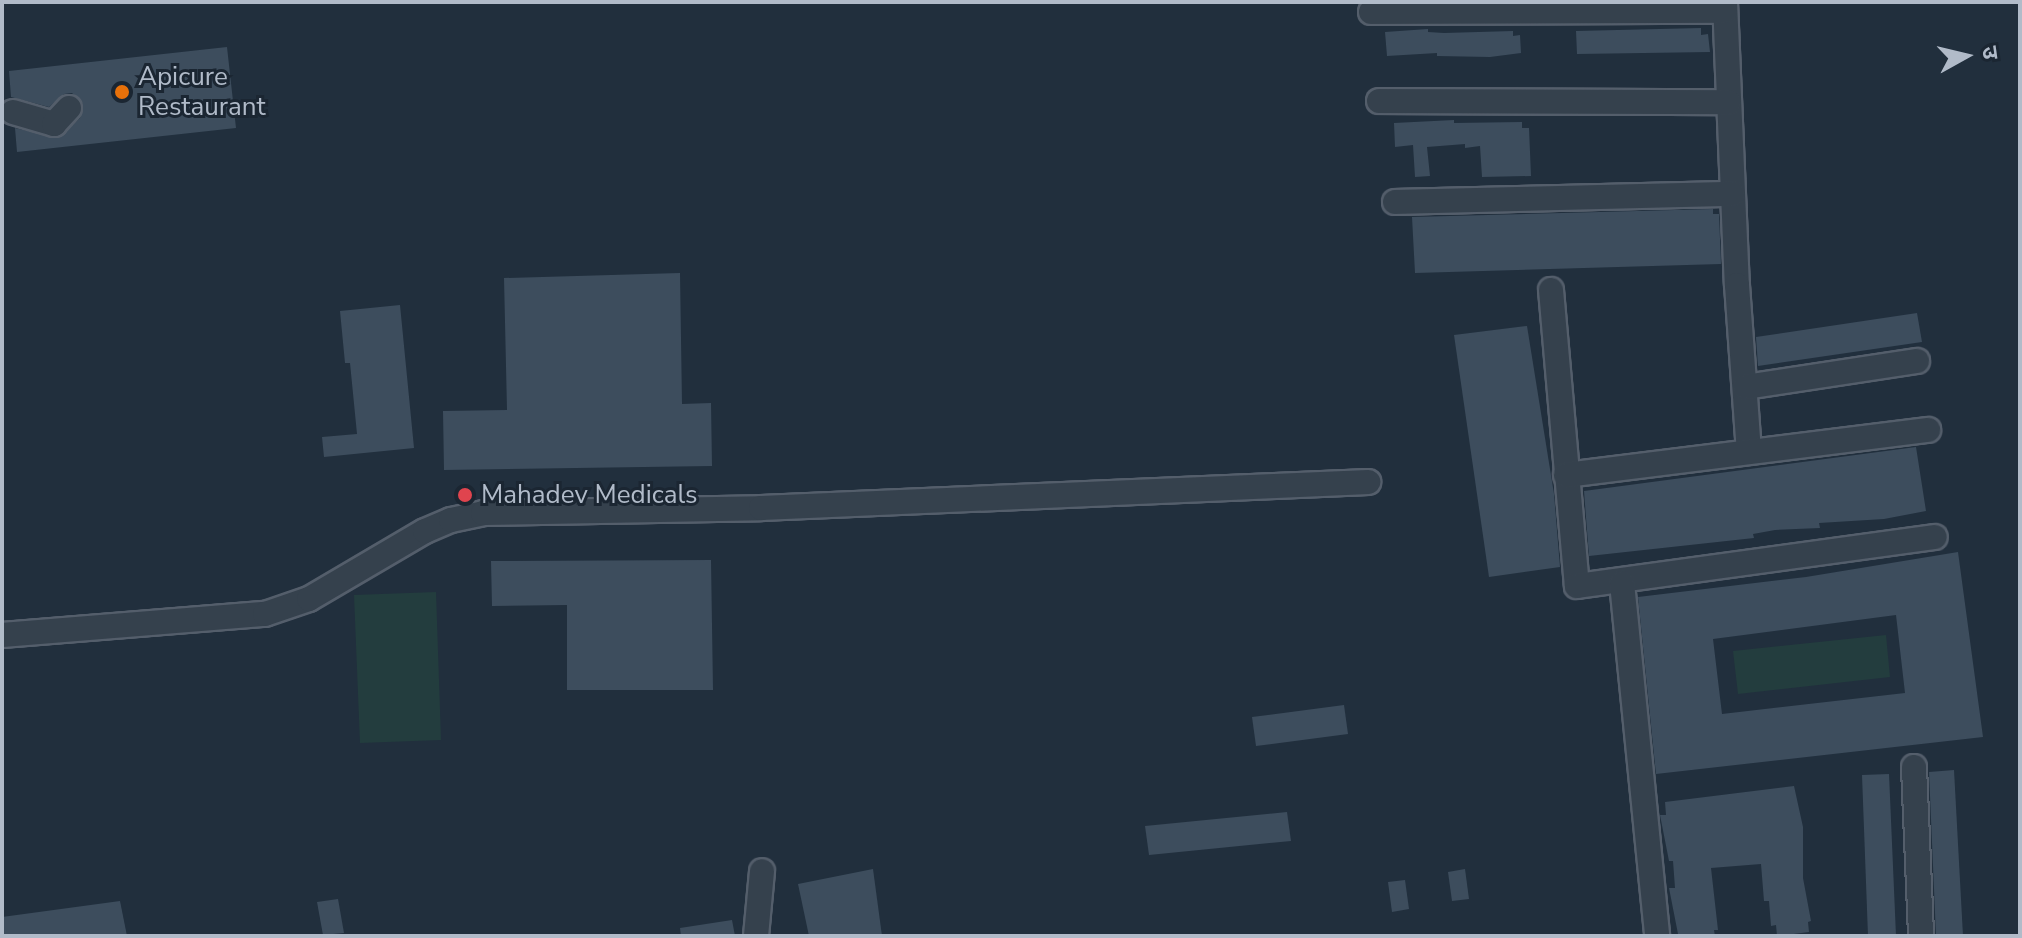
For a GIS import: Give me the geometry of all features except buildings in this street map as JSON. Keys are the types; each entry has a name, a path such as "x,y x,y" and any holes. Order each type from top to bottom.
{"street":[{"path":"1371,12 1725,7 1749,452"},
{"path":"1379,101 1729,102"},
{"path":"13,112 61,121"},
{"path":"1395,202 1733,194"},
{"path":"1551,290 1577,586 1622,583 1935,537"},
{"path":"1745,387 1917,361"},
{"path":"1566,475 1928,430"},
{"path":"2,635 265,614 309,599 425,531 451,520 483,513 761,508 1368,482"},
{"path":"1622,583 1657,936"},
{"path":"1914,767 1921,936"},
{"path":"756,936 762,871"}],"green space":[{"path":"436,592 441,740 360,743 354,595"},
{"path":"1886,635 1890,677 1738,694 1733,651"}],"place":[{"name":"Apicure Restaurant","path":"122,92"},
{"name":"Mahadev Medicals","path":"465,495"}]}
